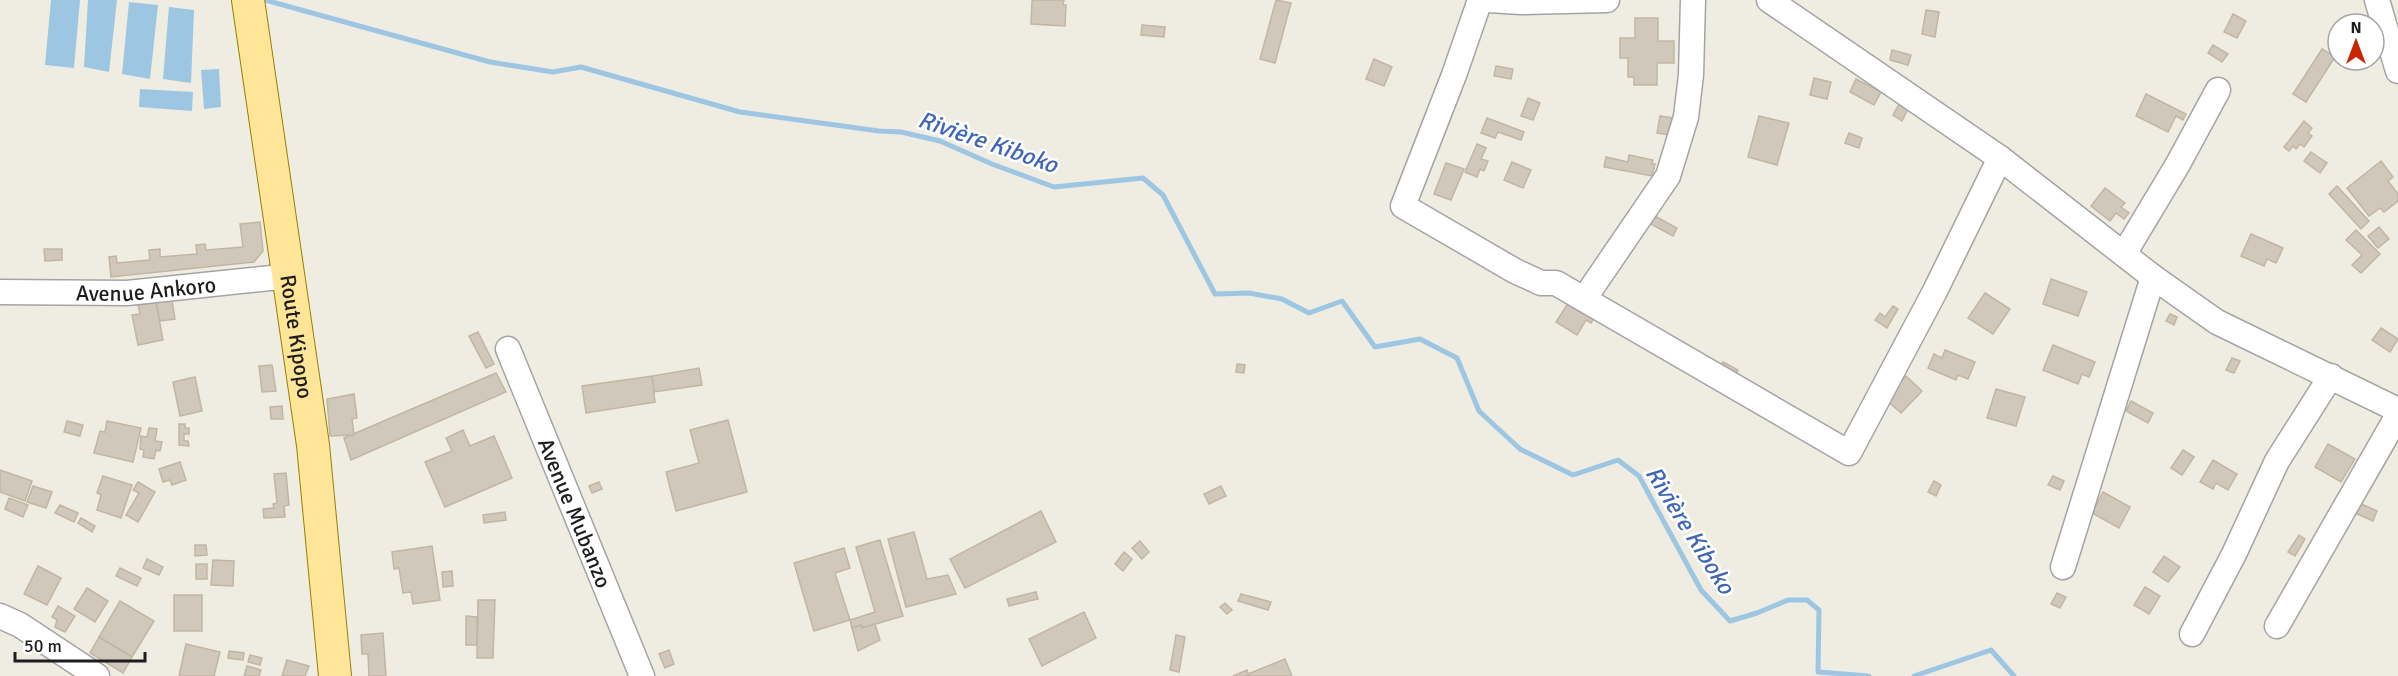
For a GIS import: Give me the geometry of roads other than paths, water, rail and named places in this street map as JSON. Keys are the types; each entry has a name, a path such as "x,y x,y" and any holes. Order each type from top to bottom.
{"main road":[{"name":"Route Kipopo","path":"248,0 313,445 335,676"}],"street":[{"path":"1480,0 1454,75 1403,206 1515,271 1542,283 1556,283 1849,453 1935,291 2000,158"},
{"path":"1488,0 1521,2 1607,0"},
{"path":"1584,299 1668,176 1686,117 1691,75 1693,0"},
{"path":"1769,0 2000,158 2153,277 2217,322 2398,410"},
{"path":"2377,0 2398,71"},
{"path":"2124,254 2178,164 2218,90"},
{"name":"Avenue Ankoro","path":"0,292 127,293 290,276"},
{"path":"2063,567 2153,277"},
{"name":"Avenue Mubanzo","path":"508,350 642,676"},
{"path":"2192,634 2234,555 2277,461 2331,376"},
{"path":"2277,626 2398,416"},
{"path":"0,616 20,625 97,676"}],"water":[{"path":"51,0 80,0 74,68 45,65"},
{"path":"88,0 117,0 109,72 84,67"},
{"path":"129,2 158,5 150,79 122,74"},
{"path":"169,7 194,10 191,83 163,79"},
{"path":"219,69 221,107 204,109 201,70"},
{"path":"140,89 193,92 192,111 139,107"}],"waterway":[{"name":"Rivière Kiboko","path":"265,0 490,62 553,72 581,67 740,112 901,132 940,141 992,164 1054,187 1143,178 1163,195 1215,294 1249,293 1282,299 1309,313 1342,301 1375,347 1420,339 1457,358 1479,411 1520,449 1573,475 1618,460 1639,476 1701,590 1730,621 1788,600 1807,600 1819,610 1818,672 1869,676"},
{"name":"Rivière Kiboko","path":"1914,676 1991,650 2014,676"}]}
